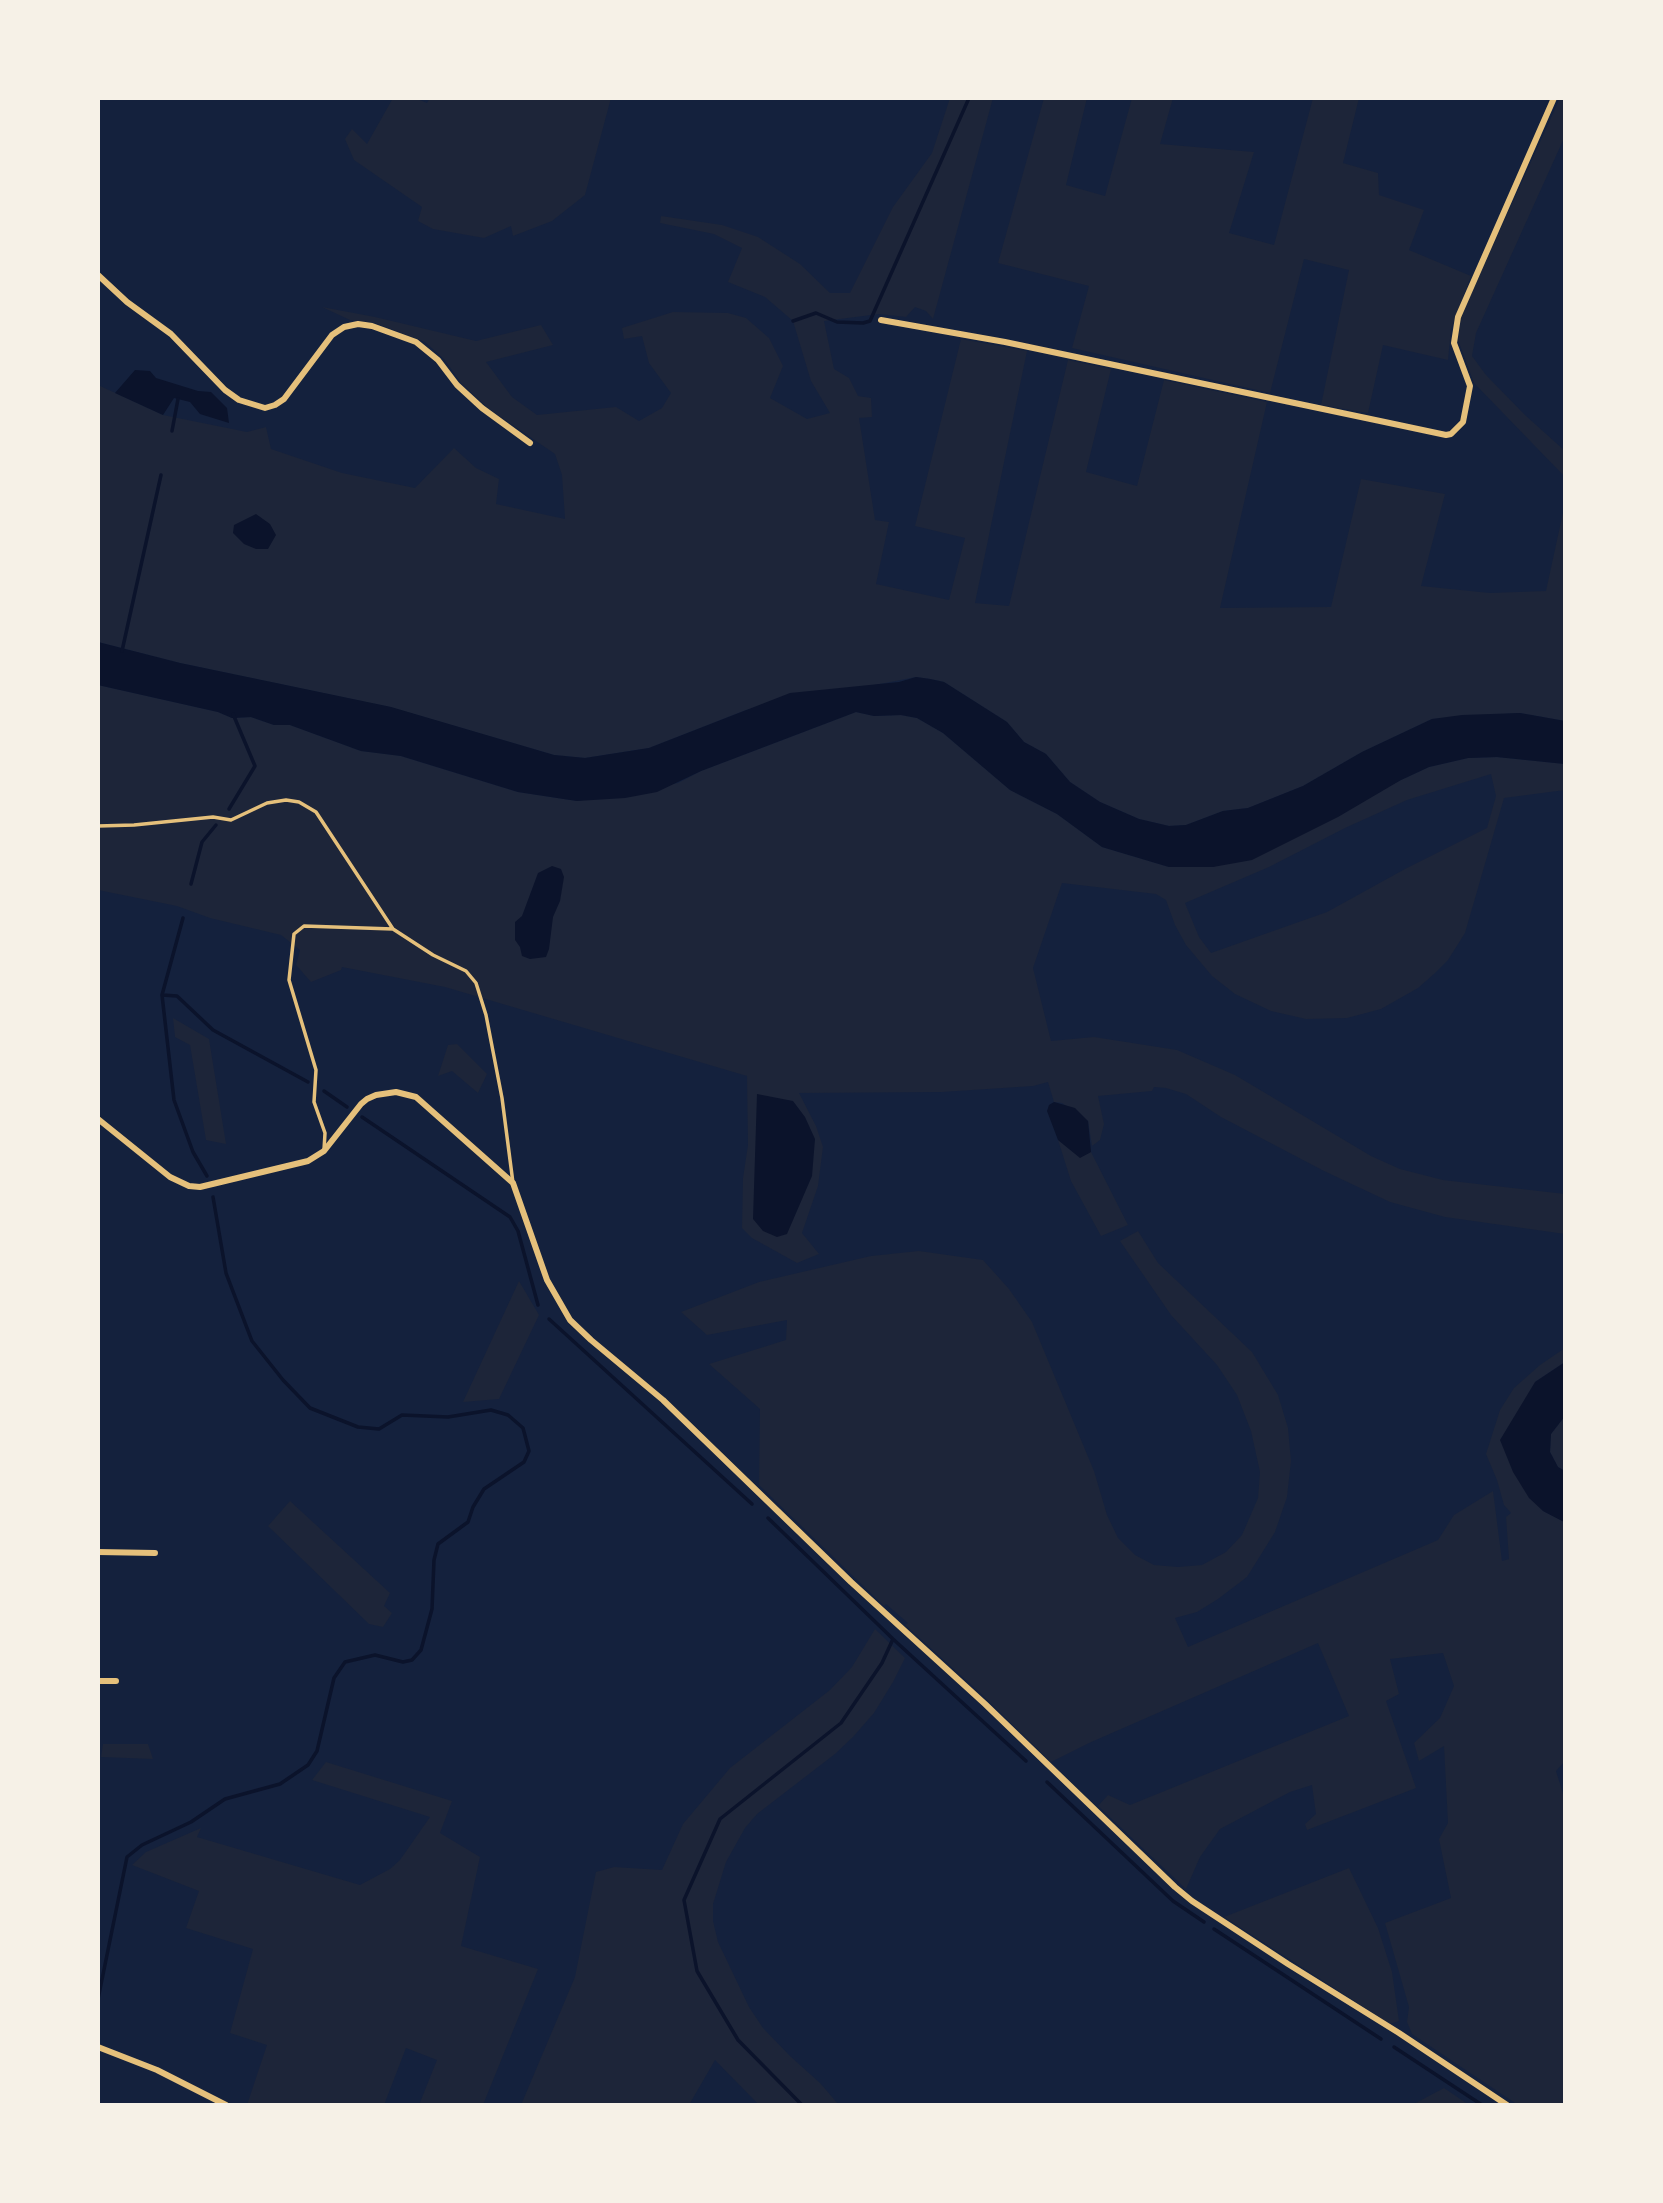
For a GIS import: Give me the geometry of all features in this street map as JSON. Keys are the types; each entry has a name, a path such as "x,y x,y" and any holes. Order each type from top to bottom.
{"street":[{"path":"881,320 1005,342 1451,434 1463,422 1470,386 1454,343 1458,317 1554,98"},
{"path":"98,275 120,297 171,334 225,390 239,400 265,408 275,405 285,399 331,335 344,327 358,324 372,326 416,342 438,360 465,393 530,443"},
{"path":"98,1119 170,1177 189,1186 219,1183 308,1161 324,1151 367,1099 387,1092 416,1097 513,1183 547,1280 570,1320 673,1409 851,1582 985,1704 1175,1887 1265,1949 1507,2105"},
{"path":"98,1552 155,1553"},
{"path":"98,1681 116,1681"},
{"path":"98,2048 157,2070 226,2105"}],"lane":[{"path":"98,826 213,817 231,820 267,803 286,800 299,802 316,812 393,929 433,955 466,971 476,983 486,1015 497,1070 513,1183"},
{"path":"324,1151 325,1133 314,1102 316,1070 289,980 294,934 304,926 393,929"}],"shaded area":[{"path":"393,98 415,98 427,103 430,98 611,98 585,195 552,221 513,236 511,226 484,238 433,229 418,221 422,207 354,160 345,139 352,129 367,144"},
{"path":"950,98 993,98 933,319 926,311 915,307 906,317 879,314 824,321 834,369 849,378 858,396 871,398 872,417 859,418 875,520 889,522 876,584 949,600 965,538 915,526 961,339 1027,351 975,603 1009,606 1068,360 1111,369 1086,472 1137,486 1164,380 1267,402 1220,608 1331,607 1361,479 1445,494 1421,586 1490,593 1546,591 1565,503 1565,721 1520,713 1432,719 1362,752 1303,786 1248,808 1223,811 1186,825 1169,826 1139,819 1100,802 1070,782 1046,754 1024,742 1007,722 944,682 930,679 916,677 746,710 649,748 585,758 554,755 390,707 180,663 98,642 98,385 163,415 247,432 266,427 271,449 342,473 415,488 454,448 476,468 499,479 496,504 565,519 562,475 555,454 489,409 461,383 444,359 425,342 375,323 350,320 322,307 476,341 541,325 553,345 486,362 512,397 537,415 616,407 639,421 662,408 671,393 649,363 642,336 624,339 622,328 673,312 728,313 746,318 769,338 783,366 770,398 807,419 830,413 811,381 793,321 765,297 728,282 742,248 714,234 660,223 661,216 722,225 758,237 800,264 830,293 850,293 893,207 932,153"},
{"path":"1044,98 1087,98 1066,185 1105,196 1132,98 1173,98 1160,144 1254,152 1229,233 1274,245 1313,98 1359,98 1343,163 1378,173 1379,195 1424,210 1409,250 1471,276 1451,329 1448,360 1383,345 1368,413 1321,405 1349,270 1304,259 1270,393 1072,348 1089,286 998,263"},
{"path":"1560,98 1565,98 1565,136 1476,333 1472,356 1486,375 1525,415 1565,451 1565,477 1474,383 1458,340 1461,316"},
{"path":"135,370 150,371 156,378 198,391 211,392 227,408 229,423 200,414 190,402 174,398 163,415 115,393"},
{"path":"256,514 270,524 276,535 268,549 256,549 244,544 233,533 234,525"},
{"path":"98,642 180,663 391,707 554,755 585,758 649,748 790,693 899,682 916,677 930,679 944,682 1007,722 1024,742 1046,754 1070,782 1100,802 1139,819 1169,826 1186,825 1223,811 1248,808 1303,786 1362,752 1432,719 1520,713 1565,721 1565,764 1497,757 1468,758 1429,767 1252,860 1213,867 1169,867 1102,847 1057,814 1010,790 943,733 917,718 901,715 874,716 856,712 701,771 657,792 625,798 577,801 518,792 401,756 361,751 290,725 274,725 251,717 232,718 218,712 98,685"},
{"path":"98,685 218,712 232,718 251,717 274,725 290,725 361,751 401,756 518,792 577,801 678,783 701,771 856,712 874,716 901,715 917,718 943,733 1010,790 1057,814 1102,847 1169,867 1213,867 1429,767 1468,758 1497,757 1565,764 1565,790 1504,798 1465,933 1448,960 1434,974 1418,988 1381,1009 1347,1018 1306,1019 1271,1011 1235,994 1212,976 1186,945 1166,900 1156,894 1062,883 1033,968 1051,1041 1094,1037 1177,1050 1235,1075 1371,1156 1400,1169 1443,1180 1565,1194 1565,1234 1445,1217 1390,1202 1221,1117 1186,1094 1166,1088 1154,1087 1152,1091 1098,1096 1104,1124 1100,1140 1092,1146 1088,1121 1062,1103 1054,1102 1048,1082 1033,1086 942,1092 799,1093 816,1126 823,1147 818,1186 802,1233 819,1254 797,1263 752,1238 742,1228 743,1178 748,1145 747,1076 445,987 342,967 341,970 311,982 296,965 300,950 281,935 210,918 177,906 98,890","holes":["1491,774 1496,796 1487,828 1327,912 1211,953 1199,937 1185,903 1269,867 1407,800"]},
{"path":"552,866 561,869 564,877 560,901 553,917 549,949 546,957 530,959 522,956 515,940 515,922 522,916 538,873"},
{"path":"173,1018 209,1039 226,1144 206,1140 190,1045 175,1037"},
{"path":"457,1044 487,1074 478,1093 452,1071 438,1076 448,1045"},
{"path":"757,1094 793,1101 805,1117 815,1139 812,1176 787,1234 777,1237 763,1231 753,1219"},
{"path":"1054,1102 1075,1108 1088,1121 1091,1152 1080,1158 1058,1140 1047,1111 1049,1105"},
{"path":"1058,1140 1080,1157 1091,1152 1128,1225 1101,1236 1071,1181"},
{"path":"1138,1231 1158,1263 1252,1352 1278,1395 1288,1428 1291,1461 1287,1497 1275,1532 1247,1577 1197,1612 1175,1618 1188,1647 1438,1540 1454,1515 1493,1491 1502,1561 1509,1559 1506,1517 1511,1513 1504,1505 1486,1454 1500,1410 1514,1388 1565,1348 1565,1362 1535,1382 1543,1511 1565,1522 1565,1761 1556,1771 1565,1800 1565,2105 1518,2105 1412,2034 1407,2022 1409,2007 1385,1923 1451,1898 1439,1839 1448,1823 1444,1746 1419,1761 1414,1743 1440,1718 1454,1686 1443,1653 1390,1659 1399,1694 1386,1701 1416,1788 1307,1830 1305,1824 1316,1814 1312,1785 1290,1792 1220,1829 1200,1857 1186,1889 1098,1806 1108,1795 1130,1805 1349,1716 1318,1643 1051,1762 905,1625 908,1623 886,1604 884,1606 759,1485 760,1409 709,1364 786,1340 787,1320 707,1335 681,1312 759,1282 871,1256 919,1251 983,1260 1009,1289 1032,1322 1094,1471 1107,1515 1118,1538 1135,1555 1154,1565 1202,1565 1226,1552 1242,1535 1258,1498 1260,1472 1251,1431 1237,1395 1217,1365 1171,1315 1120,1241"},
{"path":"519,1281 539,1315 499,1399 463,1402"},
{"path":"1565,1362 1565,1416 1551,1434 1550,1452 1558,1467 1565,1471 1564,1522 1543,1511 1529,1498 1513,1472 1500,1440 1535,1382"},
{"path":"1565,1416 1565,1471 1558,1467 1550,1452 1551,1434"},
{"path":"290,1501 390,1593 384,1606 392,1613 383,1627 369,1624 268,1526"},
{"path":"875,1629 905,1658 893,1682 874,1713 853,1737 757,1814 745,1828 726,1862 713,1904 713,1921 718,1942 749,2007 763,2028 839,2105 759,2105 715,2060 689,2105 521,2105 575,1977 596,1872 614,1867 662,1870 683,1824 730,1768 830,1690 852,1667"},
{"path":"103,1744 148,1744 153,1759 101,1757"},
{"path":"326,1762 452,1801 440,1833 480,1857 461,1946 538,1969 483,2105 419,2105 437,2060 406,2048 384,2105 247,2105 267,2045 230,2033 253,1949 186,1928 199,1891 132,1865 146,1852 201,1828 197,1837 360,1885 390,1869 400,1860 430,1817 312,1780"},
{"path":"1349,1868 1378,1928 1392,1972 1399,2021 1390,2024 1224,1917"},
{"path":"1444,2088 1469,2105 1412,2105"}],"waterway":[{"path":"793,321 816,313 837,322 870,321 969,98"},
{"path":"172,431 178,399"},
{"path":"122,651 161,475"},
{"path":"229,809 255,766 233,714"},
{"path":"191,884 202,842 216,825"},
{"path":"183,918 162,995 174,1100 193,1152 207,1176"},
{"path":"162,995 177,996 213,1030 308,1082"},
{"path":"324,1091 347,1107"},
{"path":"362,1117 510,1217 518,1231 538,1305"},
{"path":"98,1999 127,1857 142,1845 191,1822 225,1799 280,1784 308,1765 317,1751 334,1678 345,1662 375,1655 403,1662 412,1660 421,1650 432,1609 434,1560 438,1544 468,1522 484,1489 524,1462 529,1451 523,1428 508,1415 491,1410 448,1417 402,1415 379,1429 358,1427 310,1408 252,1341 226,1273 213,1197"},
{"path":"549,1319 752,1504"},
{"path":"768,1518 893,1639 1026,1761"},
{"path":"802,2105 738,2040 697,1971 684,1900 720,1819 841,1723 882,1663 893,1639"},
{"path":"1047,1782 1173,1901 1204,1922"},
{"path":"1214,1929 1381,2039"},
{"path":"1394,2047 1482,2105"}]}
